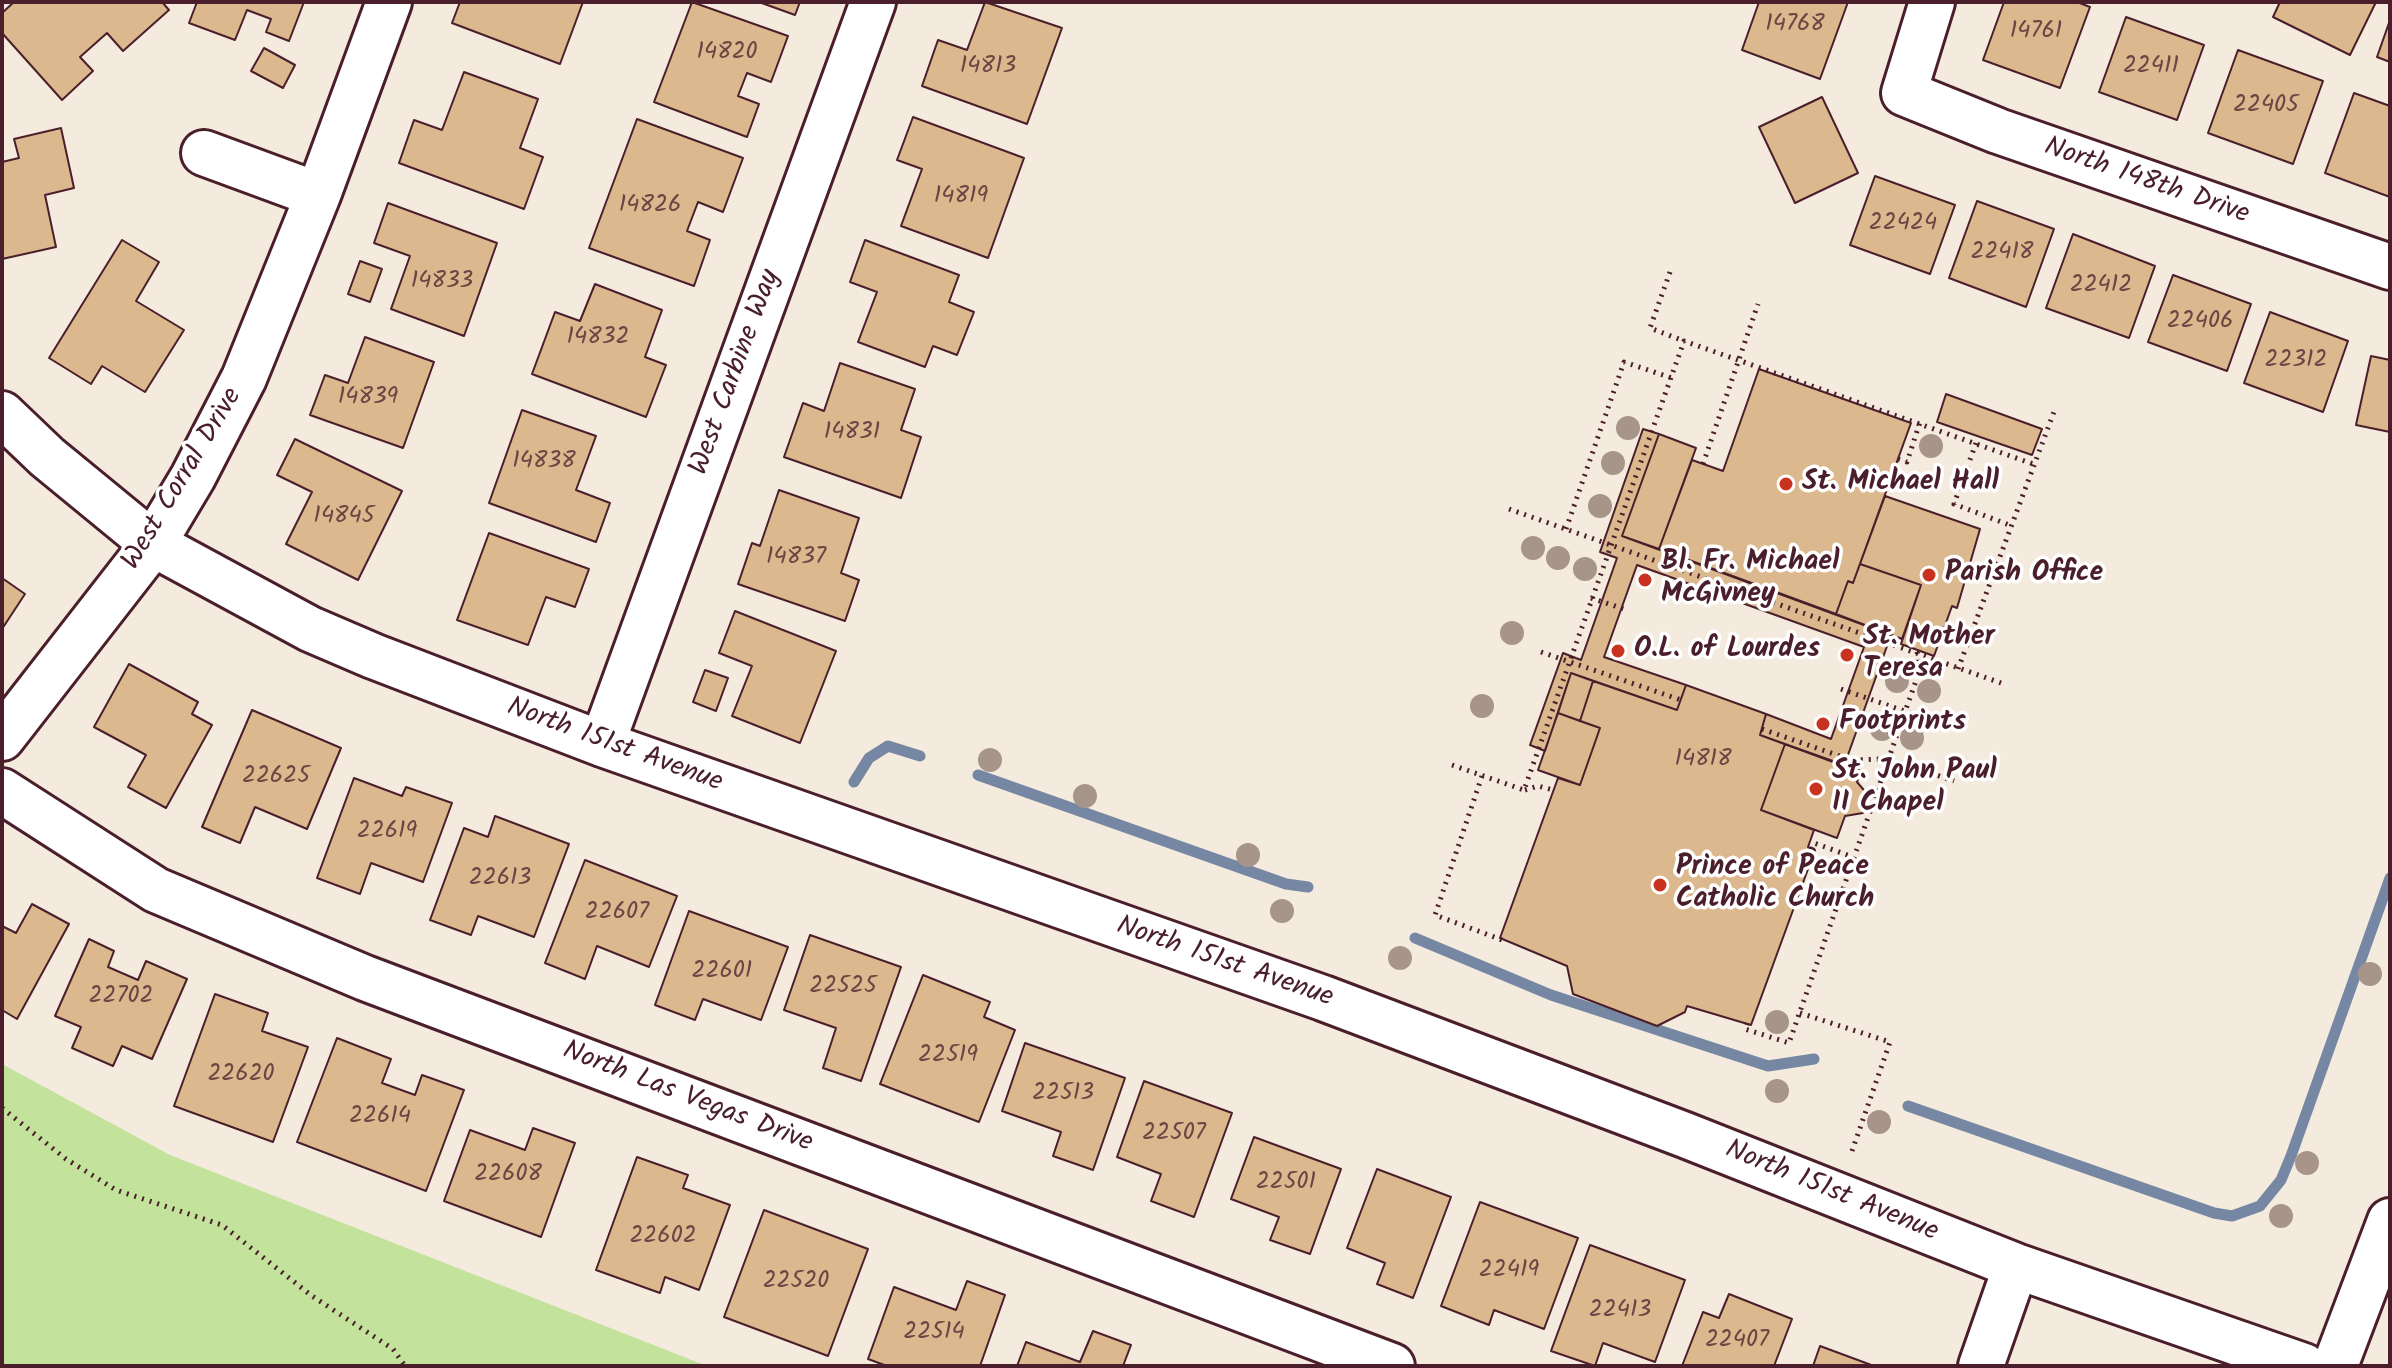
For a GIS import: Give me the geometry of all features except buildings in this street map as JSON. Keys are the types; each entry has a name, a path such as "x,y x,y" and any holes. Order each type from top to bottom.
{"street":[{"name":"West Corral Drive","path":"2,738 153,544 244,378 318,195 389,2"},
{"name":"West Carbine Way","path":"602,744 873,2"},
{"name":"North 148th Drive","path":"1932,2 1904,93 1998,131 2390,267"},
{"path":"204,153 318,195"},
{"name":"North 151st Avenue","path":"2,414 47,457 153,544 310,629 602,744 1323,998 2016,1266 2304,1366"},
{"name":"North Las Vegas Drive","path":"2,791 156,890 365,978 1392,1366"},
{"path":"2335,1366 2390,1221"},
{"path":"1981,1366 2016,1266"}],"path":[{"path":"1670,272 1650,328 2036,465"},
{"path":"1703,464 1758,304"},
{"path":"1524,790 1610,545 1626,514 1648,454 1684,341"},
{"path":"1566,529 1624,362 1672,378"},
{"path":"1958,669 2055,409"},
{"path":"1898,459 1907,462 1920,422"},
{"path":"1976,443 1954,504 2012,526"},
{"path":"1509,509 2001,683"},
{"path":"1767,600 1771,590"},
{"path":"1591,598 1627,610"},
{"path":"1875,639 1879,630"},
{"path":"1747,1023 1745,1029 1789,1043 1919,672 1916,651"},
{"path":"1541,652 1681,700"},
{"path":"1841,689 1950,727"},
{"path":"1762,729 1851,760 1889,759 1954,781"},
{"path":"1452,765 1524,790 1538,786 1553,790"},
{"path":"1482,776 1435,915 1505,941"},
{"path":"1812,849 1814,843 1853,857"},
{"path":"1800,1013 1890,1042 1852,1151"},
{"path":"2,1108 66,1159 116,1190 222,1225 312,1296 393,1349 405,1366"}],"green space":[{"path":"2,1064 170,1155 707,1366 2,1366"}],"waterway":[{"path":"854,782 869,758 888,746 920,756"},
{"path":"978,775 1286,884 1308,887"},
{"path":"1908,1106 2214,1213 2232,1216 2260,1206 2281,1180 2291,1156 2390,878"},
{"path":"1415,938 1551,995 1768,1066 1814,1059"}],"place":[{"name":"St. Michael Hall","path":"1786,484"},
{"name":"Parish Office","path":"1929,575"},
{"name":"Bl. Fr. Michael McGivney","path":"1645,580"},
{"name":"O.L. of Lourdes","path":"1618,651"},
{"name":"St. Mother Teresa","path":"1847,655"},
{"name":"Footprints","path":"1823,724"},
{"name":"St. John Paul II Chapel","path":"1816,789"},
{"name":"Prince of Peace Catholic Church","path":"1660,885"}]}
